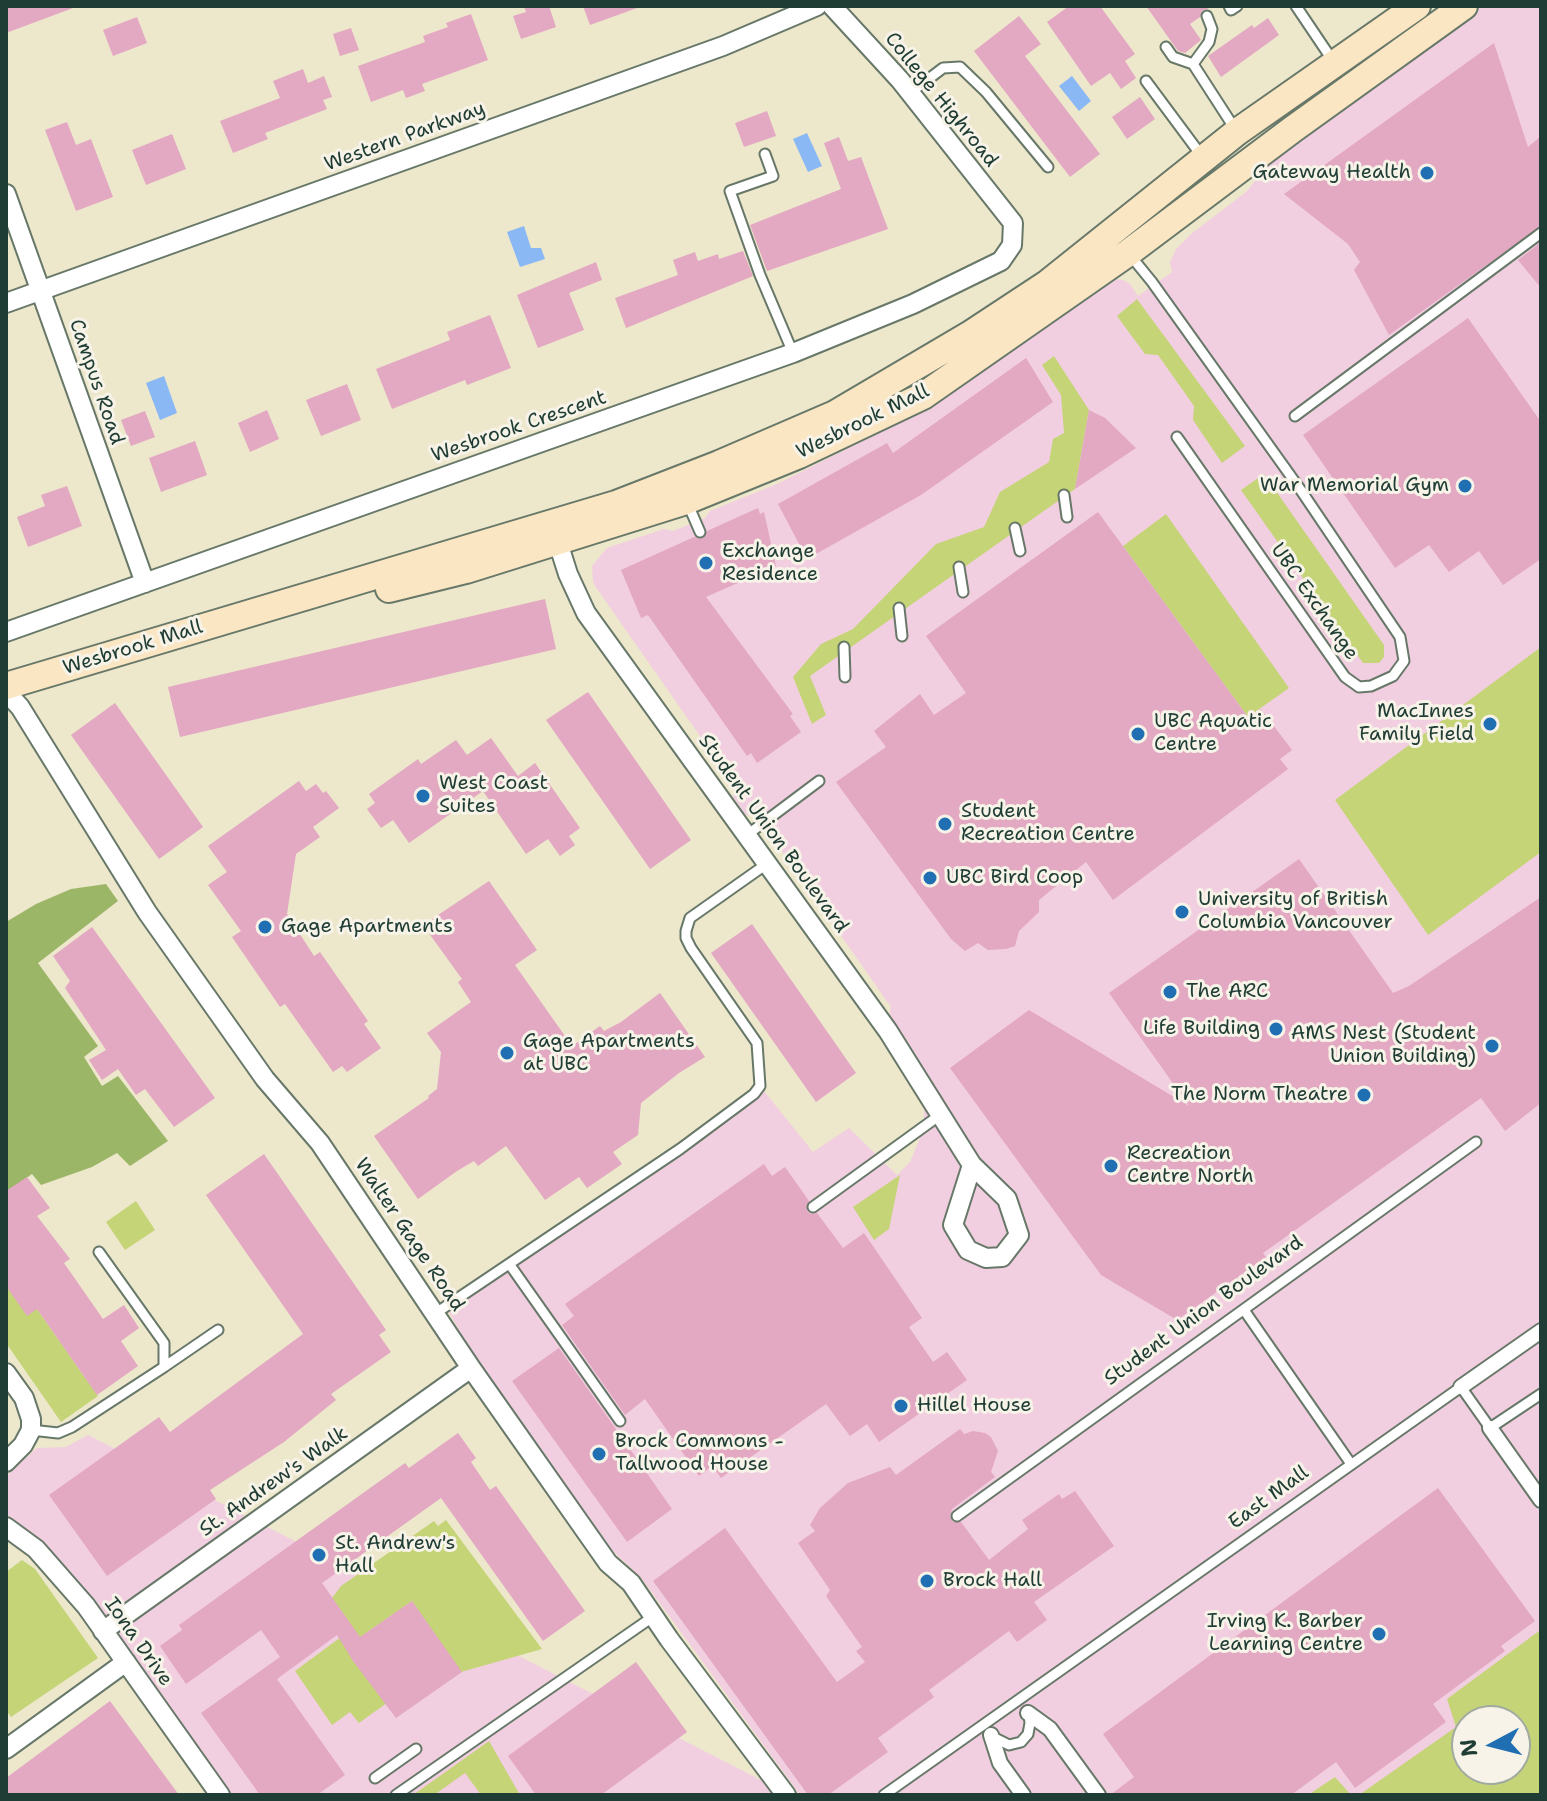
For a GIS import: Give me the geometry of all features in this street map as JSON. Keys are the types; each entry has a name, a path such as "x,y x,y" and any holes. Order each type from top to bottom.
{"main road":[{"name":"Wesbrook Mall","path":"1121,242 1203,158 1417,6"},
{"name":"Wesbrook Mall","path":"6,689 260,611 335,604 466,570 555,532 799,455 923,396 1121,242 1293,129 1464,6"}],"street":[{"name":"Western Parkway","path":"6,303 723,46 817,6"},
{"name":"College Highroad","path":"832,6 910,93 1013,223"},
{"name":"Campus Road","path":"6,194 145,583"},
{"name":"Wesbrook Crescent","path":"6,632 793,353 913,304 1001,261 1012,245 1013,223"},
{"name":"Student Union Boulevard","path":"555,532 568,574 586,613 888,1031 972,1165 1007,1199 1019,1235 1002,1257 986,1258 968,1250 953,1225 972,1165"},
{"name":"Walter Gage Road","path":"6,689 147,912 265,1079 320,1143 471,1368 608,1563 631,1583 786,1795"},
{"name":"East Mall","path":"1461,1387 1541,1331"},
{"name":"St. Andrew's Walk","path":"103,1631 471,1368"},
{"path":"6,1373 29,1408 31,1430 23,1445 6,1462"},
{"path":"1490,1428 1541,1500"},
{"name":"Iona Drive","path":"6,1527 36,1549 86,1606 220,1795"},
{"path":"6,1749 126,1662"},
{"path":"1028,1713 1050,1729 1098,1795"},
{"path":"987,1730 1000,1763 1023,1795"}],"lane":[{"path":"1229,6 1231,10 1237,6"},
{"path":"1296,6 1335,63"},
{"path":"1193,64 1209,42 1212,29 1207,16"},
{"path":"1166,47 1173,57 1193,64 1237,132"},
{"path":"910,93 943,68 960,67 986,92 1048,167"},
{"path":"1146,81 1203,158"},
{"path":"765,154 773,176 730,191 760,275 793,353"},
{"path":"1295,416 1541,233"},
{"name":"UBC Exchange","path":"1121,242 1300,489 1400,637 1404,661 1393,676 1371,686 1359,687 1345,677 1177,437"},
{"path":"682,491 700,532"},
{"path":"1064,495 1067,517"},
{"path":"1015,528 1020,551"},
{"path":"959,567 963,592"},
{"path":"899,608 902,636"},
{"path":"844,647 845,677"},
{"path":"747,835 819,781"},
{"path":"436,1313 680,1149 754,1094 760,1086 757,1043 691,948 686,931 690,918 768,863"},
{"path":"813,1207 940,1115"},
{"name":"Student Union Boulevard","path":"957,1516 1476,1142"},
{"path":"99,1252 164,1343 164,1367"},
{"path":"510,1265 620,1421"},
{"path":"1244,1310 1351,1464"},
{"path":"31,1430 58,1433 72,1427 218,1330"},
{"path":"1461,1387 1490,1428 1541,1394"},
{"name":"East Mall","path":"884,1795 987,1730 1021,1698 1461,1387"},
{"path":"396,1795 654,1616"},
{"path":"987,1730 1009,1745 1021,1742 1028,1734 1030,1723 1021,1698"},
{"path":"375,1778 416,1749"}],"shaded area":[{"name":"University of British Columbia Vancouver","path":"1475,6 1541,6 1541,1795 800,1795 642,1579 610,1548 496,1386 443,1301 754,1094 760,1086 813,1152 849,1128 897,1175 910,1162 924,1128 924,1106 917,1076 888,1018 891,1007 757,816 745,815 733,797 735,786 597,589 593,582 592,566 607,548 664,529 673,531 705,518 710,511 777,484 925,410 1109,281 1123,280 1138,296 1172,272 1170,262 1176,249 1246,192 1270,162"},
{"path":"88,1435 790,1795 230,1795 98,1607 64,1567 6,1513 6,1476 37,1448 66,1447"}],"green space":[{"path":"1137,299 1245,446 1222,463 1193,420 1194,406 1158,355 1145,354 1117,316"},
{"path":"1054,356 1089,410 1075,489 810,676 826,715 812,724 793,677 821,644 853,629 936,544 984,527 1000,492 1049,462 1053,439 1064,433 1061,395 1042,365"},
{"path":"1264,474 1384,645 1384,657 1379,663 1363,663 1241,490"},
{"path":"1166,514 1289,688 1248,717 1123,546"},
{"name":"MacInnes Family Field","path":"1541,647 1541,852 1428,935 1335,800"},
{"path":"106,884 118,901 38,963 98,1046 84,1057 102,1086 118,1076 168,1141 130,1166 117,1153 92,1167 41,1185 32,1174 6,1193 6,922 36,904 71,889"},
{"path":"900,1175 889,1229 874,1240 853,1207"},
{"path":"136,1201 155,1230 125,1250 106,1222"},
{"path":"8,1289 37,1309 98,1396 61,1422 6,1343"},
{"path":"446,1520 542,1649 461,1672 412,1601 346,1647 353,1661 395,1697 359,1723 350,1712 332,1725 295,1671 353,1628 332,1598 341,1586 434,1521 438,1526"},
{"path":"22,1560 35,1569 98,1658 11,1717 6,1710 6,1572"},
{"path":"1541,1632 1541,1795 1359,1795 1451,1731 1451,1785 1531,1785 1531,1705 1451,1705 1451,1711 1447,1699"},
{"path":"489,1741 520,1795 481,1795 465,1773 434,1795 413,1795"},
{"path":"1335,1777 1351,1795 1308,1795"}],"water":[{"path":"1072,76 1091,101 1079,111 1059,86"},
{"path":"807,133 822,166 808,172 793,139"},
{"path":"524,226 531,248 541,248 545,259 520,267 507,232"},
{"path":"164,376 177,413 160,420 146,383"}],"building":[{"path":"6,6 73,6 73,8 6,33"},
{"path":"524,6 549,6 556,27 521,39 513,16 526,12"},
{"path":"583,6 637,6 637,8 590,25"},
{"path":"1069,6 1100,6 1135,54 1125,61 1136,78 1121,89 1110,73 1091,86 1047,22"},
{"path":"1146,6 1214,6 1202,11 1200,17 1190,24 1201,40 1185,53 1178,51"},
{"path":"471,14 488,60 422,84 425,91 406,98 403,90 371,102 358,66 425,42 423,36"},
{"path":"1019,16 1041,44 1025,56 1100,154 1070,177 974,51"},
{"path":"137,17 147,43 113,56 103,30"},
{"path":"1268,18 1279,35 1221,77 1208,56 1252,25 1254,28"},
{"path":"351,28 359,50 340,56 333,34"},
{"name":"Gateway Health","path":"1494,43 1528,147 1541,136 1541,226 1389,335 1354,270 1360,262 1348,244 1284,194"},
{"path":"303,69 308,83 324,76 332,97 323,100 327,109 265,133 268,139 233,153 220,121 280,98 273,81"},
{"path":"1140,97 1155,119 1127,139 1112,117"},
{"path":"767,111 776,136 744,147 735,123"},
{"path":"67,122 76,145 91,139 113,197 76,211 45,130"},
{"path":"172,134 186,169 146,185 132,150"},
{"path":"839,137 848,161 861,157 888,229 767,271 750,225 841,189 824,143"},
{"path":"1541,242 1541,288 1518,260"},
{"path":"743,251 753,276 626,328 615,298 678,275 673,260 695,252 698,261 718,254 719,259"},
{"path":"596,262 602,280 569,293 584,330 538,348 517,295"},
{"path":"490,315 511,368 467,385 465,380 392,409 376,369 450,340 447,332"},
{"name":"War Memorial Gym","path":"1468,318 1541,422 1541,559 1503,585 1479,551 1449,572 1429,545 1395,568 1303,435"},
{"path":"1026,358 1053,402 921,495 807,559 778,504 887,443 893,453"},
{"path":"347,384 361,420 321,436 306,400"},
{"path":"267,410 279,439 250,452 238,423"},
{"path":"1089,410 1105,418 1136,448 1075,489"},
{"path":"145,411 155,437 131,446 121,420"},
{"path":"195,441 207,475 161,492 149,458"},
{"path":"67,486 82,526 28,547 17,517 45,506 41,495"},
{"path":"758,508 760,514 764,512 776,566 706,597 793,714 790,716 801,732 757,763 751,753 747,756 648,615 641,618 621,570 694,537 704,538 707,531"},
{"path":"1098,512 1248,717 1261,709 1292,750 1280,759 1288,769 1113,900 1086,862 1039,900 1039,912 1019,931 1015,946 988,950 978,943 965,951 951,939 836,782 886,747 874,731 920,694 934,715 966,693 926,636"},
{"path":"545,599 556,649 180,737 168,687"},
{"path":"588,692 691,840 650,869 546,720"},
{"path":"115,703 203,827 159,859 71,735"},
{"name":"West Coast Suites","path":"491,738 518,776 535,763 580,828 569,836 575,845 560,856 548,839 526,854 483,791 409,843 393,820 381,828 367,809 375,803 369,794 418,759 421,764 456,740 467,755"},
{"name":"Gage Apartments","path":"299,781 306,791 316,784 339,808 313,827 320,837 296,854 287,914 314,956 320,952 368,1021 364,1024 381,1048 347,1072 342,1066 333,1072 285,1004 280,1007 232,937 241,931 208,885 227,872 208,846"},
{"path":"1299,859 1393,993 1409,986 1541,897 1541,1103 1505,1131 1481,1098 1263,1253 1266,1257 1177,1320 1101,1275 950,1068 1029,1010 1189,1106 1109,993"},
{"path":"489,881 537,950 515,965 572,1046 600,1026 604,1031 621,1022 660,993 705,1057 641,1103 638,1135 613,1152 622,1164 587,1188 579,1177 545,1200 506,1146 478,1166 474,1161 457,1171 418,1199 374,1136 429,1098 437,1089 441,1052 427,1033 471,1002 458,982 462,979 423,925"},
{"path":"752,924 856,1073 816,1102 711,953"},
{"path":"92,927 215,1098 174,1127 145,1089 136,1095 118,1069 102,1080 89,1060 106,1050 65,988 70,981 53,956"},
{"path":"264,1154 386,1330 379,1335 391,1352 331,1394 336,1400 284,1442 210,1490 216,1499 107,1576 49,1495 159,1417 170,1432 303,1334 206,1195"},
{"path":"764,1164 772,1176 785,1167 809,1201 807,1211 817,1213 843,1248 864,1233 922,1318 909,1327 933,1362 947,1352 967,1380 879,1442 867,1424 850,1436 826,1404 721,1478 712,1466 699,1476 645,1399 625,1415 562,1325 574,1316 565,1304"},
{"path":"27,1177 50,1208 37,1216 70,1259 64,1263 103,1319 124,1305 139,1328 121,1341 138,1366 97,1395 37,1309 27,1316 6,1286 6,1191"},
{"name":"Brock Commons - Tallwood House","path":"559,1348 672,1509 627,1542 512,1381"},
{"path":"960,1429 964,1434 973,1431 985,1433 991,1437 998,1451 991,1472 995,1477 952,1509 950,1516 953,1522 961,1522 989,1560 1028,1529 1022,1520 1059,1494 1062,1499 1075,1491 1114,1546 1034,1602 1047,1620 1017,1642 1009,1631 929,1690 934,1697 878,1738 888,1752 828,1795 808,1795 653,1581 725,1528 837,1682 865,1662 856,1651 862,1647 826,1596 830,1590 798,1543 815,1531 810,1525 820,1508 848,1483 890,1467 896,1475"},
{"path":"458,1433 476,1458 471,1462 490,1490 496,1486 585,1611 543,1641 441,1498 322,1583 360,1637 412,1601 462,1672 396,1718 337,1635 277,1679 345,1775 317,1795 260,1795 201,1713 280,1657 261,1630 186,1684 160,1646 182,1630 179,1625 405,1463 409,1468"},
{"name":"Irving K. Barber Learning Centre","path":"1438,1488 1535,1621 1501,1646 1505,1651 1433,1704 1446,1722 1355,1788 1336,1762 1291,1795 1110,1795 1134,1777 1103,1734"},
{"path":"636,1662 687,1732 601,1795 536,1795 508,1756"},
{"path":"110,1701 179,1795 6,1795 6,1778"}],"place":[{"name":"Gateway Health","path":"1427,173"},
{"name":"War Memorial Gym","path":"1465,486"},
{"name":"Exchange Residence","path":"706,563"},
{"name":"MacInnes Family Field","path":"1490,724"},
{"name":"UBC Aquatic Centre","path":"1138,734"},
{"name":"West Coast Suites","path":"423,796"},
{"name":"Student Recreation Centre","path":"945,824"},
{"name":"UBC Bird Coop","path":"930,878"},
{"name":"University of British Columbia Vancouver","path":"1182,912"},
{"name":"Gage Apartments","path":"265,927"},
{"name":"The ARC","path":"1170,992"},
{"name":"Life Building","path":"1276,1029"},
{"name":"AMS Nest (Student Union Building)","path":"1492,1046"},
{"name":"Gage Apartments at UBC","path":"507,1053"},
{"name":"The Norm Theatre","path":"1364,1095"},
{"name":"Recreation Centre North","path":"1111,1166"},
{"name":"Hillel House","path":"901,1406"},
{"name":"Brock Commons - Tallwood House","path":"599,1454"},
{"name":"St. Andrew's Hall","path":"319,1555"},
{"name":"Brock Hall","path":"927,1581"},
{"name":"Irving K. Barber Learning Centre","path":"1379,1634"}]}
